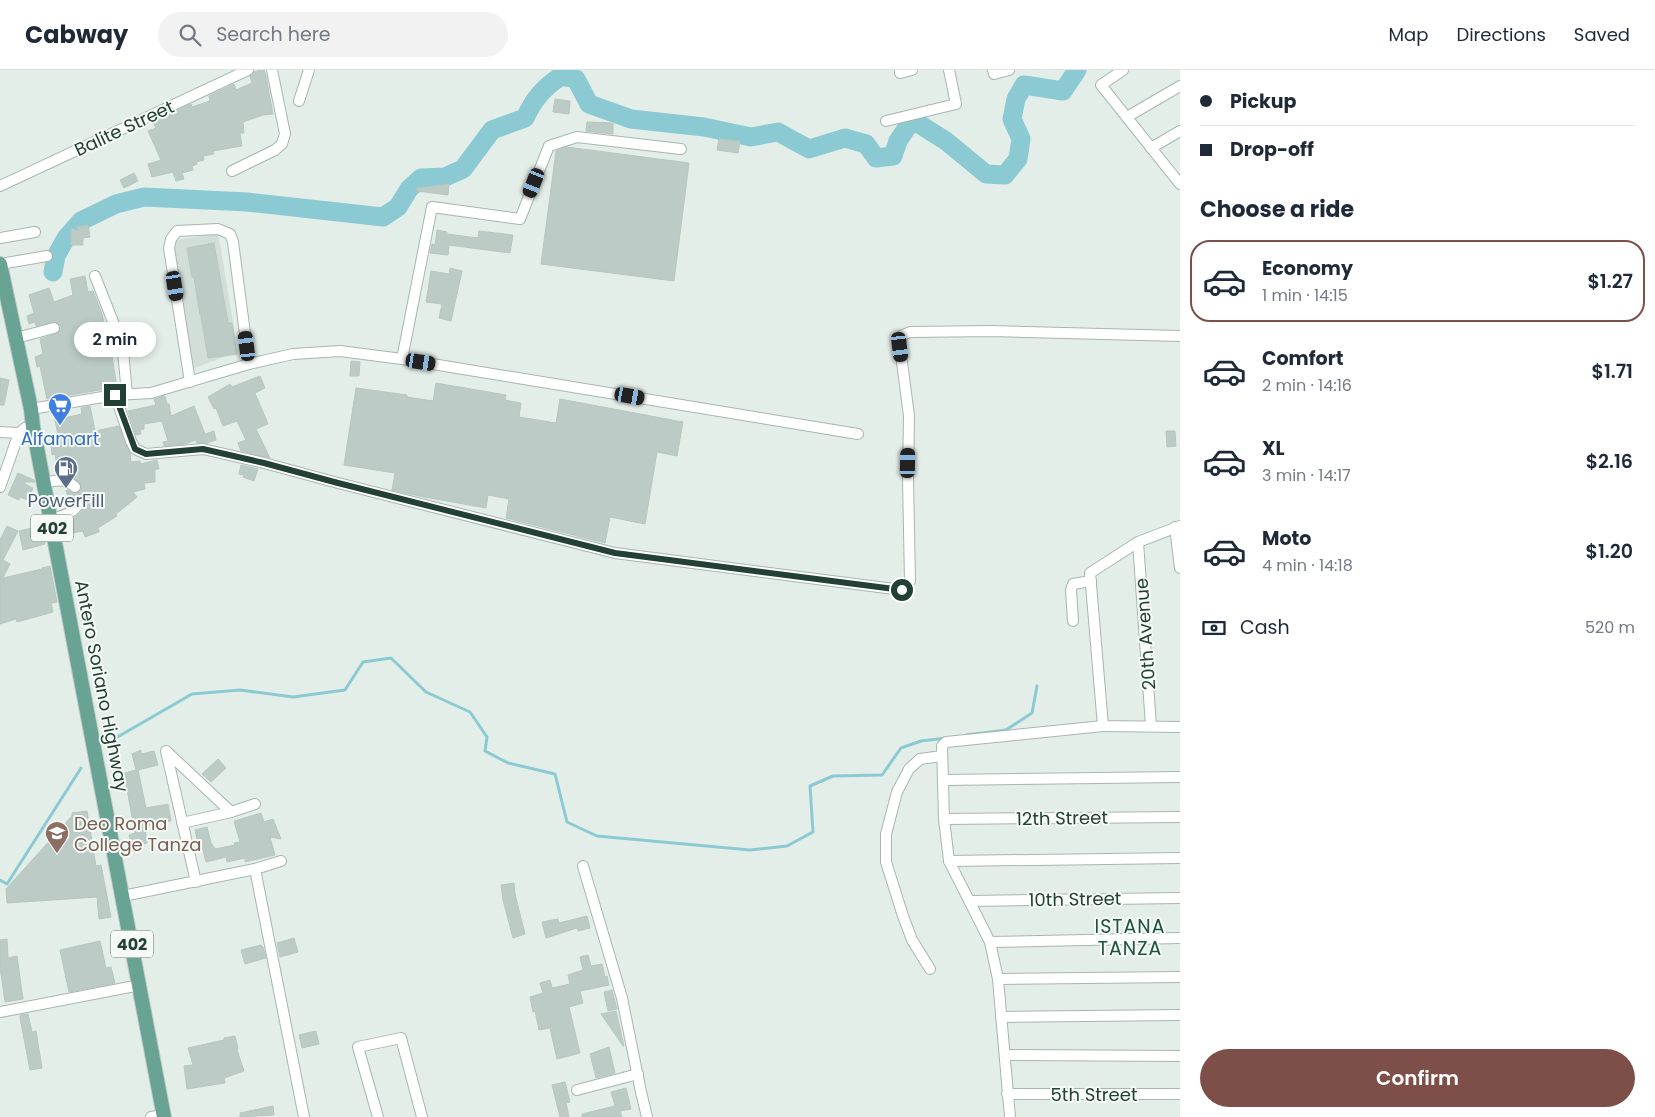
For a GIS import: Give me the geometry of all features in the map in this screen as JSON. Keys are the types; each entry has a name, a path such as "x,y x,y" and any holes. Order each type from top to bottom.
{"main road":[{"name":"Antero Soriano Highway","path":"0,267 31,409 140,985 160,1116"}],"street":[{"name":"Balite Street","path":"0,186 248,70"},
{"path":"232,171 275,150 282,144 285,134 272,70"},
{"path":"299,101 310,70"},
{"path":"900,70 900,73 912,70"},
{"path":"886,121 956,104 949,70"},
{"path":"993,70 994,74 1008,70"},
{"path":"1123,70 1101,86 1180,184"},
{"path":"1127,117 1180,86"},
{"path":"1152,148 1180,131"},
{"path":"402,359 432,207 520,219 549,146 577,137 681,149"},
{"path":"190,382 168,248 171,239 177,231 218,229 230,234 234,242 249,364"},
{"path":"0,238 35,232"},
{"path":"0,267 47,256"},
{"path":"95,276 123,351 127,394"},
{"path":"16,338 54,328"},
{"path":"115,395 135,449 146,454 203,449 615,553 902,590 910,581 909,416 900,347 901,336 910,332 992,331 1180,336"},
{"path":"31,409 115,395 151,393 249,364 293,354 340,351 402,359 858,434"},
{"path":"0,487 19,433 25,428 33,427"},
{"path":"0,432 19,433"},
{"path":"44,482 60,480 71,482 75,486"},
{"path":"51,519 66,515 78,505"},
{"path":"1072,621 1073,584 1090,577 1138,542 1178,526 1180,568"},
{"name":"20th Avenue","path":"1138,542 1151,726"},
{"path":"1090,577 1104,726"},
{"path":"1010,1117 998,979 990,942 949,861 944,819 942,746 945,742 1104,726 1180,727"},
{"path":"196,882 166,751 231,812"},
{"path":"930,969 912,940 903,916 886,862 886,834 897,792 909,769 920,759 942,756"},
{"path":"944,780 1180,777"},
{"path":"182,823 231,812 255,804"},
{"name":"12th Street","path":"944,819 1180,817"},
{"path":"949,861 1180,858"},
{"path":"123,896 255,870 281,862"},
{"path":"583,866 622,998 647,1117"},
{"path":"255,870 304,1117"},
{"name":"10th Street","path":"970,901 1180,898"},
{"path":"990,942 1180,938"},
{"path":"998,979 1180,977"},
{"path":"0,1012 140,985"},
{"path":"1001,1017 1180,1015"},
{"path":"378,1117 358,1047 401,1038 422,1117"},
{"path":"1005,1055 1180,1056"},
{"path":"577,1090 638,1074"},
{"name":"5th Street","path":"1007,1094 1180,1094"}],"shaded area":[{"path":"218,233 238,352 189,370 170,241"}],"building":[{"path":"264,70 266,76 273,114 263,115 243,122 244,133 240,133 242,146 213,151 214,154 203,156 204,160 196,162 197,164 192,166 193,170 182,173 184,179 176,181 173,172 152,177 148,164 161,160 148,131 156,128 153,122 191,104 192,107 210,101 209,96 234,84 236,90 252,83 250,76 254,72"},
{"path":"555,99 570,101 569,114 553,112"},
{"path":"587,122 613,123 613,134 586,131"},
{"path":"719,139 740,141 738,153 717,150"},
{"path":"567,147 689,163 674,281 541,264 556,151"},
{"path":"134,173 138,181 124,188 120,180"},
{"path":"449,184 448,195 417,191 417,188"},
{"path":"88,225 90,237 83,238 83,245 71,245 71,228 78,231 77,227"},
{"path":"437,230 447,232 447,234 478,238 479,231 513,235 510,253 449,245 448,255 430,253 432,244 435,245"},
{"path":"214,243 228,323 232,323 237,354 208,358 187,248"},
{"path":"450,268 462,271 451,321 439,318 442,304 426,302 431,271 449,274"},
{"path":"85,276 88,292 93,291 101,311 110,344 117,387 47,399 40,366 37,367 35,357 43,354 40,339 58,333 61,327 55,321 36,326 35,322 29,324 27,316 34,313 29,295 49,288 54,302 73,295 70,279"},
{"path":"351,361 360,362 359,376 350,376"},
{"path":"260,376 265,388 255,393 268,424 256,429 270,458 241,451 238,443 246,440 237,421 223,426 216,408 214,409 208,397 230,384 232,387"},
{"path":"0,378 9,380 4,405 0,405"},
{"path":"436,383 506,395 505,400 521,403 519,417 556,423 560,399 683,422 677,456 657,452 645,524 610,517 605,543 506,518 509,499 488,495 486,508 419,496 392,490 395,473 344,465 356,388 407,395 407,397 433,401"},
{"path":"165,396 167,404 169,404 171,416 194,406 205,434 214,431 216,440 207,443 197,443 196,440 185,444 164,446 163,442 168,441 162,421 144,424 144,429 140,430 141,434 136,435 128,411 156,405 154,399"},
{"path":"90,406 95,431 119,426 130,453 131,462 140,461 140,464 157,460 159,469 155,469 155,482 144,483 145,489 133,492 137,497 116,514 117,516 98,528 99,532 85,537 83,531 67,534 65,522 74,521 74,518 85,506 83,500 79,498 70,504 66,490 77,493 81,491 81,485 70,476 69,470 58,472 55,454 52,455 50,436 58,435 55,420 82,414 81,408"},
{"path":"1166,431 1175,431 1176,446 1167,447"},
{"path":"241,465 258,469 254,481 239,474"},
{"path":"18,473 35,482 25,482 25,484 33,488 28,500 20,497 19,500 8,495"},
{"path":"7,526 18,531 3,560 10,564 3,578 50,566 57,602 51,603 53,612 17,622 16,619 0,624 0,540"},
{"path":"41,526 45,544 23,550 19,531"},
{"path":"141,750 141,754 154,751 158,765 138,770 146,808 168,804 171,821 149,825 149,827 145,828 147,843 132,847 129,835 135,833 124,773 136,770 132,754"},
{"path":"218,759 226,768 211,782 202,774"},
{"name":"Deo Roma College Tanza","path":"87,811 96,866 101,865 111,917 99,919 97,897 7,903 6,889 72,816 72,813"},
{"path":"261,813 264,822 273,819 281,839 270,837 275,855 245,862 245,858 227,862 226,857 206,862 200,838 197,839 195,830 207,827 211,843 215,849 235,845 234,843 240,842 234,821"},
{"path":"514,883 525,934 513,938 501,885"},
{"path":"587,916 590,928 578,931 577,928 546,938 542,922 558,919 559,923"},
{"path":"294,938 298,952 280,957 277,943"},
{"path":"7,939 8,958 17,956 23,999 5,1002 0,967 0,940"},
{"path":"100,941 106,968 111,967 115,983 69,992 60,950"},
{"path":"261,945 266,958 245,964 241,950"},
{"path":"588,955 591,966 602,964 609,985 580,991 583,1003 569,1007 580,1053 557,1059 550,1028 539,1030 530,997 543,993 540,983 550,980 552,988 570,984 568,975 583,970 580,957"},
{"path":"612,990 617,1009 608,1011 604,992"},
{"path":"616,1011 624,1046 601,1014"},
{"path":"28,1014 32,1032 36,1031 42,1068 30,1070 20,1018 20,1015"},
{"path":"316,1031 319,1044 302,1048 299,1035"},
{"path":"235,1036 237,1050 244,1071 224,1078 225,1083 187,1089 184,1066 193,1065 188,1048"},
{"path":"609,1047 615,1073 596,1078 590,1054"},
{"path":"565,1082 570,1102 566,1103 569,1117 560,1117 552,1085"},
{"path":"626,1088 631,1109 620,1111 622,1117 582,1117 582,1114 615,1106 611,1092"},
{"path":"273,1106 274,1115 240,1117 240,1113"}],"waterway":[{"path":"53,272 56,256 66,238 81,221 116,204 144,197 247,202 383,217 398,207 409,189 421,178 445,177 463,169 492,130 525,118 540,94 561,76 576,79 589,104 631,119 704,127 751,137 778,132 809,149 845,138 866,144 876,158 893,156 898,141 910,123 919,124 946,141 986,174 1005,175 1018,159 1021,139 1012,119 1016,99 1024,85 1063,91 1077,70"},
{"path":"114,739 192,694 240,690 293,697 345,690 363,662 391,658 426,692 470,712 487,737 485,751 508,763 555,774 567,822 597,836 750,850 787,846 813,832 810,786 833,776 882,775 901,748 921,741 947,738"},
{"path":"966,735 1006,730 1032,713 1037,686"},
{"path":"0,880 7,884 81,768"}],"tunnel":[{"path":"75,487 78,505"}],"place":[{"name":"Alfamart","path":"60,426"},
{"name":"PowerFill","path":"66,489"},
{"name":"Deo Roma College Tanza","path":"57,854"}],"district":[{"name":"ISTANA TANZA","path":"1130,937"}],"route":[{"path":"115,395 135,449 146,454 203,449 615,553 902,590"}]}
